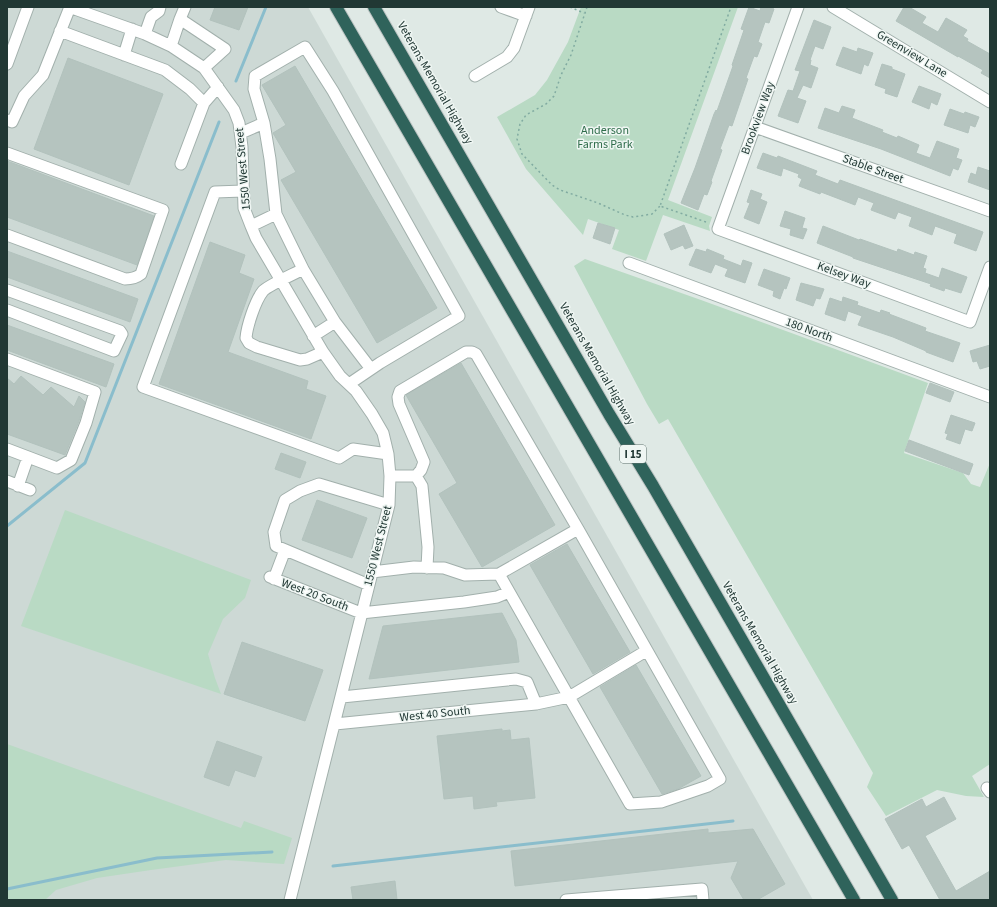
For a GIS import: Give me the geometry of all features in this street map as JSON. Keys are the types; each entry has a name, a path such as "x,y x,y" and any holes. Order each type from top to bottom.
{"highway":[{"name":"I 15","path":"336,7 854,900"},
{"name":"Veterans Memorial Highway","path":"374,7 892,900"}],"street":[{"path":"7,64 28,7"},
{"path":"7,120 12,122 24,96 44,75 70,7"},
{"name":"1550 West Street","path":"70,7 145,34 171,46 204,68 218,87 234,110 239,123 242,147 244,208 256,238 323,352 340,376 349,384 372,414 383,432 388,454 390,476 389,505 290,900"},
{"path":"145,34 151,17 159,11 160,7"},
{"path":"171,46 185,7"},
{"path":"475,76 511,54 527,12 501,7"},
{"name":"Brookview Way","path":"718,229 798,7"},
{"name":"Greenview Lane","path":"833,7 990,102"},
{"path":"180,20 225,49 204,68"},
{"path":"124,55 132,29"},
{"path":"60,31 165,70 190,89 204,103"},
{"path":"349,384 459,316 333,91 305,46 255,76 254,89 264,123 270,159 276,214 304,269 335,322 371,369"},
{"path":"181,164 204,103 218,87"},
{"path":"241,133 264,123"},
{"name":"Stable Street","path":"755,127 990,211"},
{"path":"7,153 163,210 141,274 130,279 125,279 7,235"},
{"path":"243,191 215,192 144,387 339,458 353,449 388,454"},
{"path":"251,226 276,214"},
{"name":"Kelsey Way","path":"718,229 970,322 990,267"},
{"name":"180 North","path":"629,264 990,397"},
{"path":"304,269 263,290 258,299 246,338 249,343 257,347 300,360 307,359 323,352"},
{"path":"7,290 120,331 122,334 114,351 7,310"},
{"path":"313,336 335,322"},
{"path":"416,476 424,462 399,404 398,397 400,391 466,352 472,352 476,354 578,529 720,779 708,786 661,802 630,804 499,574"},
{"path":"7,358 95,392 86,423 71,460 57,468 7,449"},
{"path":"18,486 28,457"},
{"path":"390,476 416,476"},
{"path":"416,476 422,486 428,547 427,568"},
{"path":"7,481 30,490"},
{"path":"369,585 276,546 274,532 285,500 319,484 389,505"},
{"path":"372,572 414,567 444,568 465,575 499,574 578,529"},
{"name":"West 20 South","path":"285,550 272,578 361,613"},
{"path":"361,613 464,602 497,597 509,592"},
{"name":"West 40 South","path":"335,724 536,704 569,697 646,651"},
{"path":"342,697 516,679 527,682 536,704"},
{"path":"566,900 668,896 702,889 703,900"}],"path":[{"path":"570,7 584,13"},
{"path":"587,7 571,55 561,75 554,96 546,104 526,115 520,124 517,139 522,154 552,185 560,190 598,203 624,215 633,216 652,214 660,206 731,7"},
{"path":"660,206 706,222"}],"shaded area":[{"path":"7,7 308,7 813,900 7,900"}],"green space":[{"name":"Anderson Farms Park","path":"581,7 738,7 668,200 712,217 709,226 710,231 663,215 646,261 612,249 619,230 588,219 583,235 526,169 497,117 535,95 547,80 568,42"},
{"path":"585,259 928,383 904,453 963,473 971,484 980,487 990,463 990,764 972,776 984,797 966,796 937,790 886,816 867,787 873,773 668,419 659,424 647,404 574,266"},
{"path":"65,510 251,580 245,598 223,619 208,654 221,694 21,626"},
{"path":"7,744 241,828 244,821 292,838 284,864 226,860 97,878 56,890 45,900 7,900"}],"building":[{"path":"215,7 248,7 239,30 210,20"},
{"path":"749,7 760,11 761,7 770,7 774,9 769,23 765,22 758,42 762,44 757,57 754,56 732,126 729,125 720,149 722,150 711,181 712,182 707,195 704,194 698,210 681,203 733,66 732,65 744,30 741,29"},
{"path":"904,7 909,7 926,17 922,23 938,32 946,18 967,30 963,36 968,39 967,41 990,54 990,78 981,73 983,70 896,21"},
{"path":"814,20 831,27 823,49 815,46 810,60 810,65 818,68 811,88 803,85 797,98 806,101 798,123 778,116 788,90 793,91 800,71 795,70"},
{"path":"843,47 857,52 858,48 873,53 868,66 864,64 861,74 836,65"},
{"path":"68,58 163,94 129,185 34,149"},
{"path":"882,64 892,67 892,69 905,74 897,97 885,93 886,89 875,85"},
{"path":"295,66 437,308 377,343 281,180 296,172 273,133 286,125 262,85"},
{"path":"919,86 941,94 937,105 931,102 929,109 912,102"},
{"path":"842,106 855,110 852,118 883,130 882,132 897,138 898,136 919,145 916,153 930,158 937,141 959,149 956,158 962,160 958,170 953,168 950,176 881,149 818,128 825,108 839,113"},
{"path":"950,109 979,117 975,127 970,125 968,133 944,125"},
{"path":"763,153 777,158 778,156 817,171 815,175 838,184 840,180 983,232 976,251 954,243 957,234 935,226 932,235 909,226 912,217 898,212 895,219 871,210 874,203 858,197 855,205 821,192 820,194 799,186 802,179 798,177 799,174 783,168 781,176 757,168"},
{"path":"7,161 154,216 137,265 7,217"},
{"path":"978,167 990,171 990,190 968,182 971,173 976,175"},
{"path":"751,190 762,194 760,199 767,202 759,224 744,218 750,203 747,202"},
{"path":"785,211 805,218 802,228 807,229 803,239 790,235 791,229 780,226"},
{"path":"598,223 615,228 610,244 593,238"},
{"path":"684,225 693,246 685,249 683,245 671,250 664,234"},
{"path":"823,226 859,240 860,239 897,252 898,249 914,255 915,252 927,256 923,268 926,269 925,273 939,278 942,268 967,277 961,293 945,288 944,291 930,286 931,284 853,258 817,243"},
{"path":"210,242 245,255 239,273 254,279 228,352 308,381 306,389 326,396 311,439 159,384"},
{"path":"696,249 706,252 707,249 724,256 723,259 741,266 743,260 752,263 745,283 725,276 728,269 715,264 711,273 689,265"},
{"path":"7,251 138,299 130,322 7,277"},
{"path":"764,269 790,278 780,299 773,296 774,291 758,285"},
{"path":"801,283 824,289 820,299 816,298 813,306 796,300"},
{"path":"843,297 858,302 857,305 880,313 881,310 890,313 889,314 926,328 925,331 960,343 953,362 893,337 858,325 862,316 848,311 845,321 825,314 830,298 842,302"},
{"path":"7,325 114,364 106,387 7,350"},
{"path":"990,345 990,366 980,369 977,361 973,362 970,351"},
{"path":"461,363 555,525 482,567 439,494 457,483 406,395"},
{"path":"21,376 43,395 51,387 74,407 79,396 85,402 65,455 7,434 7,378 14,384"},
{"path":"930,383 954,392 950,402 926,393"},
{"path":"951,415 975,423 972,431 965,429 960,444 946,439 948,434 945,433"},
{"path":"909,440 973,464 969,475 905,451"},
{"path":"281,453 306,462 300,478 275,469"},
{"path":"317,500 367,518 352,558 302,540"},
{"path":"567,544 630,652 593,674 530,565"},
{"path":"502,613 516,640 519,662 369,679 383,626"},
{"path":"242,642 323,670 305,721 224,694"},
{"path":"636,665 701,776 678,789 662,794 600,687"},
{"path":"502,729 502,731 510,730 511,740 529,738 535,798 496,802 497,806 474,809 473,796 444,799 437,736"},
{"path":"217,741 262,757 255,777 235,770 229,786 204,777"},
{"path":"944,797 956,819 925,836 956,891 990,871 990,900 940,900 909,845 902,849 885,819 922,799 926,807"},
{"path":"708,829 708,833 753,829 785,884 757,900 744,900 731,878 738,861 515,886 511,851"},
{"path":"395,881 397,900 353,900 351,887"}],"waterway":[{"path":"236,81 266,7"},
{"path":"7,526 85,463 219,122"},
{"path":"333,866 733,821"},
{"path":"7,889 157,858 272,852"}]}
